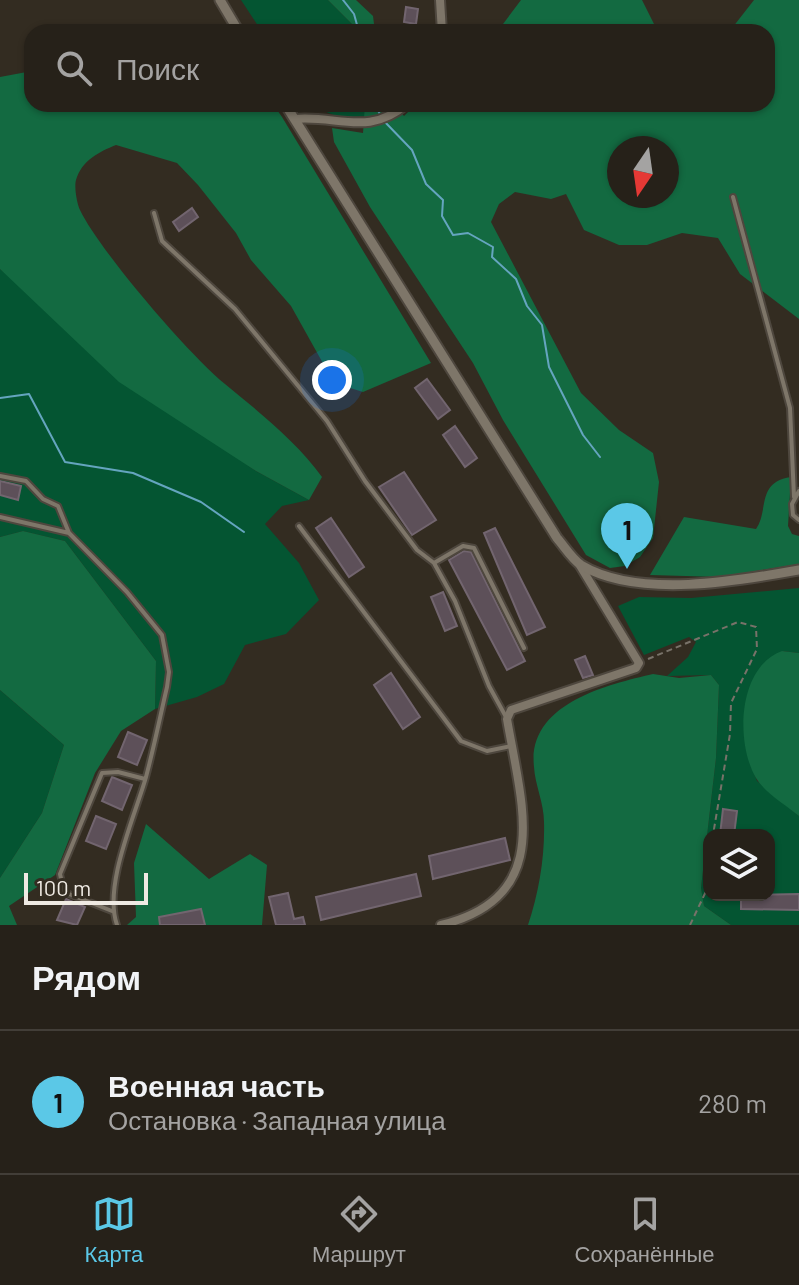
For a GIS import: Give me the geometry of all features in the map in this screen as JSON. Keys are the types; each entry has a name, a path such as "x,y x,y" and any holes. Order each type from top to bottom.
{"street":[{"path":"220,0 234,24"},
{"path":"440,0 442,24"},
{"path":"290,112 557,538 579,564 639,663 636,668 511,710 507,719 522,814 522,862 505,893 465,919 441,925"},
{"path":"295,119 315,117 345,124 377,121 394,112"},
{"path":"579,564 601,574 646,582 725,583 799,570"}],"lane":[{"path":"733,197 790,408 793,515 799,520"},
{"path":"154,213 162,241 235,309 327,421 365,481 417,550 434,563 455,601 489,686 507,719"},
{"path":"0,476 26,481 43,499 58,506 69,533 127,592 162,635 169,672 145,779 125,831 112,911 117,925"},
{"path":"794,497 799,491"},
{"path":"0,517 69,533"},
{"path":"299,526 461,741 487,751 511,746"},
{"path":"434,563 463,546 474,548 524,648"},
{"path":"112,911 64,892 60,874 102,773 118,772 145,779"}],"path":[{"path":"639,663 738,622 756,627 757,649 731,703 730,734 714,829"},
{"path":"690,925 703,898"}],"green space":[{"path":"241,0 328,0 352,24 257,24"},
{"path":"328,0 356,0 373,16 374,24 352,24"},
{"path":"521,0 642,0 654,24 503,24"},
{"path":"754,0 799,0 799,319 740,274 718,238 682,233 647,245 619,245 584,230 566,194 551,199 515,192 499,204 491,222 581,393 619,430 653,453 659,482 653,538 640,557 625,566 610,568 586,555 503,420 473,363 370,207 334,142 332,128 363,133 364,112 401,112 404,116 408,112 775,112 775,24 735,24"},
{"path":"24,72 24,112 279,112 431,363 363,392 334,383 291,306 251,260 236,233 198,185 177,163 116,145 87,162 76,180 76,191 79,207 90,228 146,302 190,351 289,439 322,477 309,500 256,471 119,382 0,269 0,77"},
{"path":"326,112 365,112 365,116 341,118"},
{"path":"0,269 199,431 256,471 309,500 282,506 265,524 299,563 319,600 286,634 245,645 224,684 197,697 155,709 156,661 65,541 23,531 0,537"},
{"path":"791,477 788,526 792,534 799,536 799,564 720,577 650,575 684,517 756,529 768,491 780,480"},
{"path":"23,531 65,541 156,661 155,709 121,731 95,773 55,875 9,906 17,925 0,925 0,878 42,813 64,745 0,690 0,537"},
{"path":"799,588 799,653 782,651 746,700 747,754 757,781 799,816 799,925 731,925 704,906 703,901 775,901 775,829 708,829 716,758 719,685 711,675 667,676 688,657 696,642 689,637 644,655 618,606 639,597 691,598"},
{"path":"782,651 799,653 799,816 770,794 756,778 749,763 743,726 749,689 756,673 767,660"},
{"path":"653,674 679,678 711,675 719,685 716,758 708,829 703,829 701,888 704,906 731,925 528,925 538,887 543,848 544,815 534,767 535,745 543,727 556,713 573,701 614,684"},
{"path":"0,690 64,745 42,813 0,878"},
{"path":"146,824 209,879 250,854 267,865 262,925 127,925 136,917 134,863"}],"building":[{"path":"406,7 418,9 416,24 404,22"},
{"path":"192,208 198,217 179,231 173,222"},
{"path":"427,379 450,410 438,419 415,388"},
{"path":"455,426 477,458 465,467 443,435"},
{"path":"404,472 436,520 412,535 379,487"},
{"path":"0,481 21,486 18,500 0,495"},
{"path":"331,518 364,567 349,577 316,528"},
{"path":"495,528 545,627 527,635 484,533"},
{"path":"464,551 471,552 525,661 507,670 449,560"},
{"path":"443,592 457,626 445,631 431,597"},
{"path":"585,656 593,675 583,678 575,660"},
{"path":"391,673 420,717 403,729 374,685"},
{"path":"128,732 147,740 137,765 118,757"},
{"path":"112,777 132,785 122,810 102,801"},
{"path":"723,809 737,811 735,829 721,829"},
{"path":"96,816 116,824 106,849 86,841"},
{"path":"505,838 510,860 433,879 429,856"},
{"path":"416,874 421,896 321,920 316,897"},
{"path":"288,893 294,919 303,917 305,925 276,925 269,897"},
{"path":"775,894 799,894 799,910 741,909 741,901 775,901"},
{"path":"66,899 85,907 77,925 57,920"},
{"path":"201,909 205,925 160,925 159,917"}],"waterway":[{"path":"343,0 354,14 357,24"},
{"path":"383,120 412,150 426,184 443,200 442,216 453,235 468,233 493,247 492,257 516,279 527,306 542,325 549,367 583,435 600,457"},
{"path":"0,398 29,394 65,462 133,473 201,502 244,532"}],"place":[{"name":"Военная часть","path":"627,569"}]}
